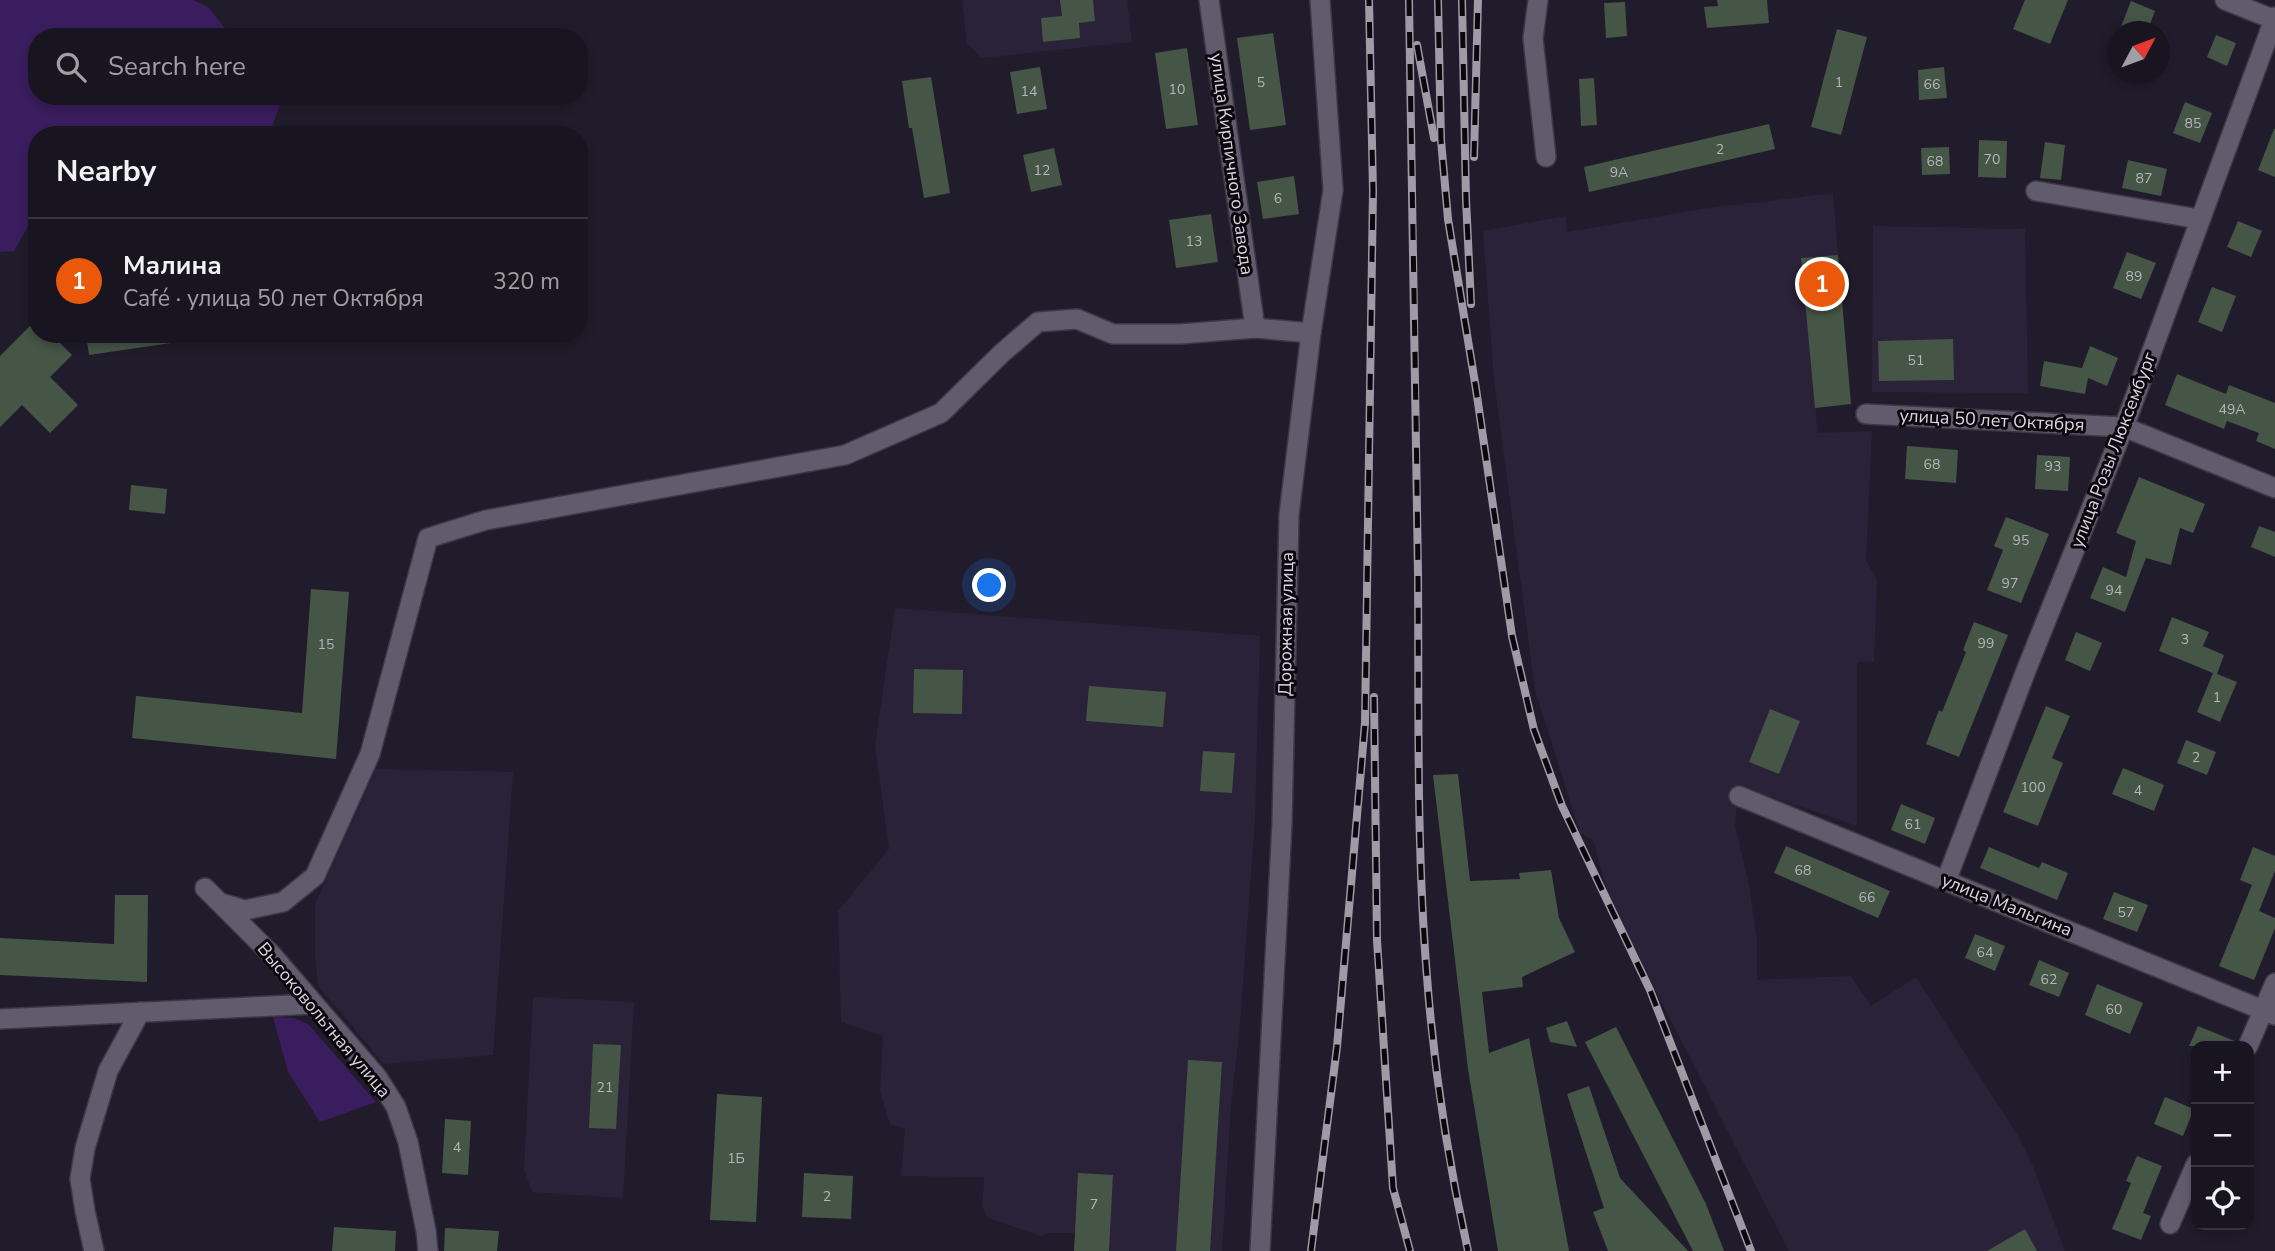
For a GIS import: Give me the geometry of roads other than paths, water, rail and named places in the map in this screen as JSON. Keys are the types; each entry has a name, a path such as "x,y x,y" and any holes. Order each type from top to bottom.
{"street":[{"name":"улица Кирпичного Завода","path":"1209,0 1255,327"},
{"name":"Дорожная улица","path":"1260,1251 1282,823 1289,515 1311,333 1333,190 1320,0"},
{"path":"1538,0 1533,38 1546,157"},
{"path":"2225,0 2275,19"},
{"name":"улица Розы Люксембург","path":"1946,881 2124,427 2275,19"},
{"path":"2036,191 2199,219"},
{"path":"221,903 245,910 283,902 315,876 370,754 428,538 486,520 845,455 941,413 1038,322 1077,319 1113,334 1180,334 1255,327 1311,333"},
{"name":"улица 50 лет Октября","path":"1866,414 2124,427 2275,488"},
{"name":"улица Мальгина","path":"1739,796 2269,1012"},
{"name":"Высоковольтная улица","path":"205,888 272,955 377,1077 396,1107 408,1143 428,1251"},
{"path":"2251,1041 2269,1012 2275,983"},
{"path":"0,1019 314,1004"},
{"path":"94,1251 80,1178 85,1148 108,1071 140,1012"},
{"path":"2170,1224 2195,1167"}],"railway":[{"path":"1311,1251 1337,1047 1365,723 1373,191 1369,0"},
{"path":"1409,0 1423,927 1438,1080 1468,1251"},
{"path":"1438,0 1441,140 1448,219 1512,636 1534,730 1562,806 1650,990 1751,1251"},
{"path":"1462,0 1471,304"},
{"path":"1474,157 1478,0"},
{"path":"1417,45 1434,138"},
{"path":"1374,697 1377,940 1393,1188 1410,1251"}],"place":[{"name":"Малина","path":"1822,284"}]}
